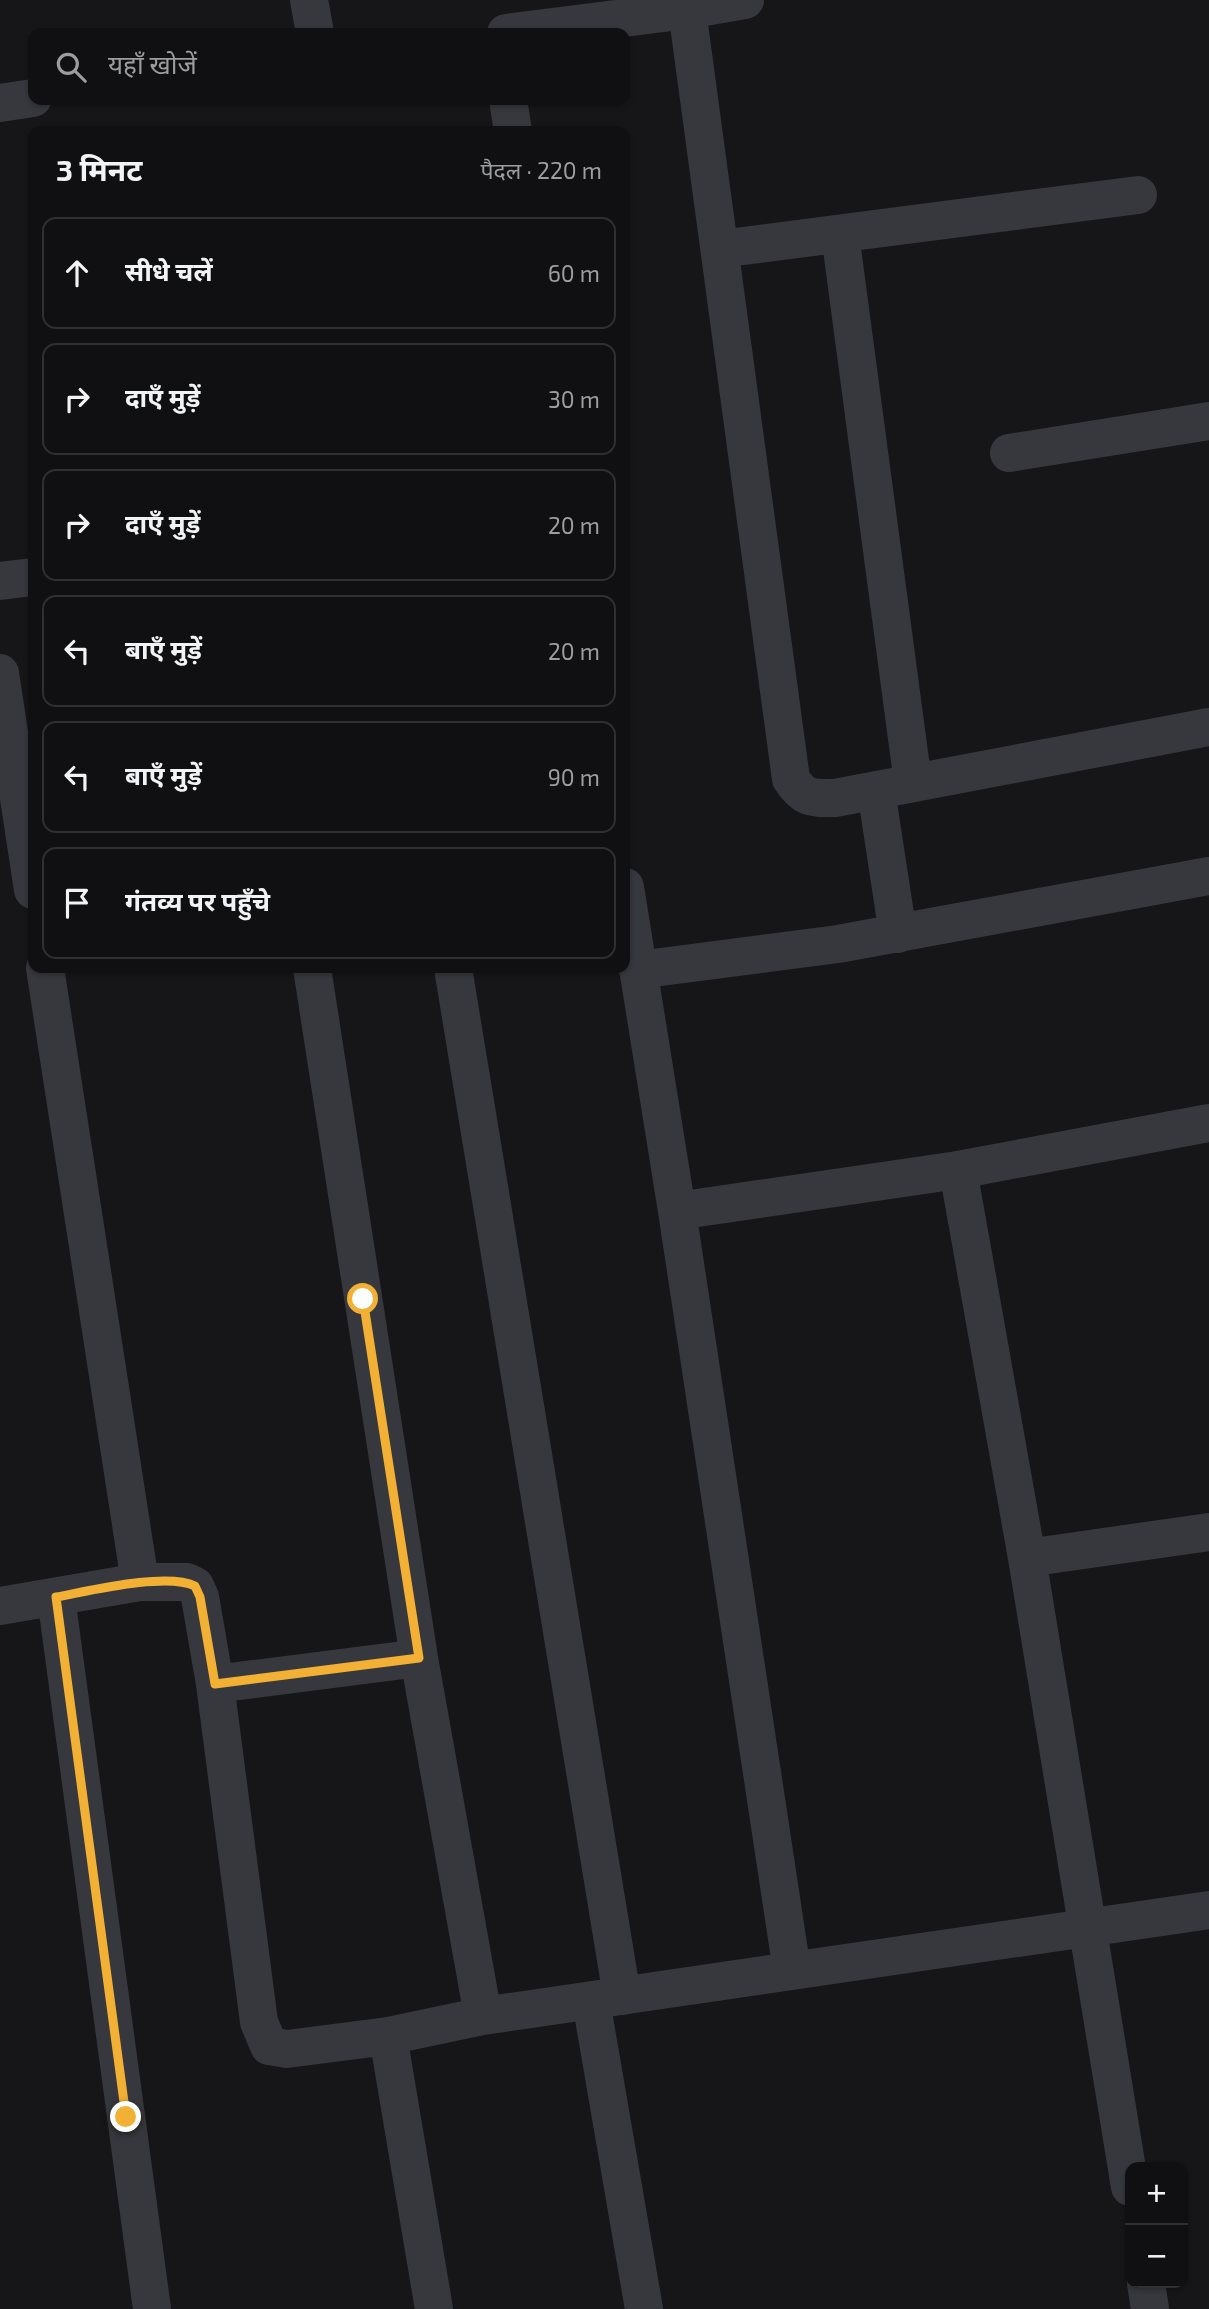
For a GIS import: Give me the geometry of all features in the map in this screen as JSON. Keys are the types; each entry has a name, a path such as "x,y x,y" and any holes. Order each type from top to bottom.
{"street":[{"path":"309,0 315,28"},
{"path":"545,28 745,0"},
{"path":"687,10 791,779 800,793 813,798 835,798 1209,727"},
{"path":"0,103 28,100"},
{"path":"509,105 512,126"},
{"path":"720,249 1138,195"},
{"path":"840,234 913,783"},
{"path":"1009,453 1209,421"},
{"path":"0,581 28,578"},
{"path":"0,673 28,857"},
{"path":"876,790 898,934"},
{"path":"638,970 766,955 898,934 1209,876"},
{"path":"630,919 792,1972"},
{"path":"46,973 140,1582"},
{"path":"313,973 419,1658 483,2017"},
{"path":"454,973 606,1998 644,2309"},
{"path":"677,1211 958,1170 1209,1123"},
{"path":"958,1170 1027,1558 1126,2162"},
{"path":"1027,1558 1209,1532"},
{"path":"0,1606 140,1582 187,1582 195,1586 200,1597 215,1684 259,2022 269,2046 286,2049 387,2036 483,2017 606,1998 1209,1910"},
{"path":"56,1597 152,2309"},
{"path":"215,1684 419,1658"},
{"path":"387,2036 434,2309"},
{"path":"1147,2288 1150,2309"}],"route":[{"path":"126,2117 56,1597 140,1582 187,1582 195,1586 200,1597 215,1684 419,1658 363,1299"}]}
